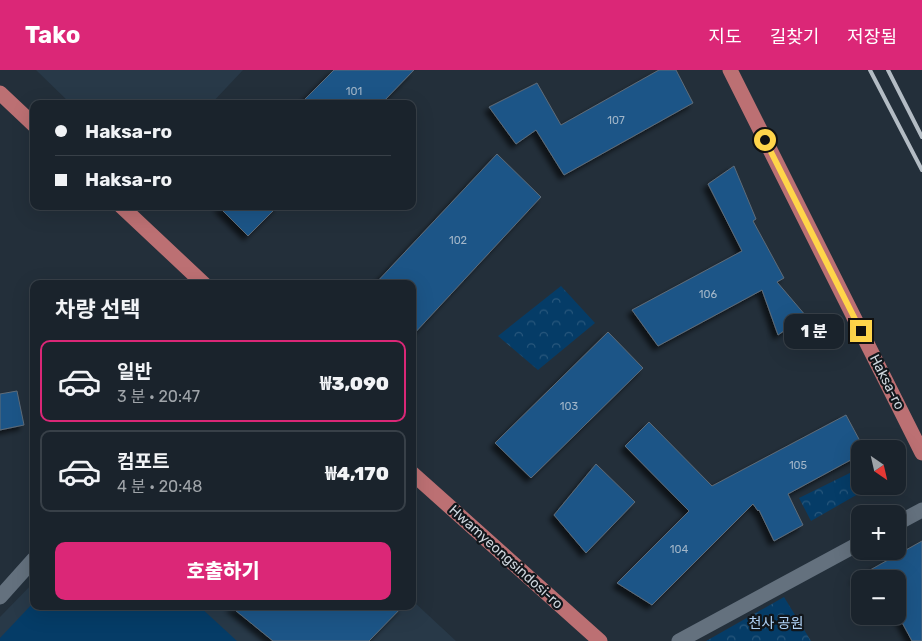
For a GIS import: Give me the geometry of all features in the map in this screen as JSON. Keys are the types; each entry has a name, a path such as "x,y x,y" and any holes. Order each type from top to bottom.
{"main road":[{"name":"Haksa-ro","path":"730,70 922,453"},
{"path":"0,93 30,121"},
{"path":"125,210 200,280"},
{"name":"Hwamyeongsindosi-ro","path":"416,477 600,641"}],"street":[{"path":"906,519 922,510"},
{"path":"679,641 851,548"},
{"path":"0,597 30,563"}],"shaded area":[{"path":"36,70 243,70 215,100 67,100"},
{"path":"30,586 30,610 416,610 416,604 456,641 0,641 0,617"}],"green space":[{"path":"561,286 595,323 538,370 498,336"},
{"path":"851,472 851,495 856,495 811,521 799,498"},
{"name":"천사 공원","path":"784,597 811,641 706,641"},
{"path":"30,606 30,610 203,610 237,641 0,641 0,638"}],"building":[{"path":"334,70 414,70 385,100 304,100"},
{"path":"659,70 676,70 693,103 564,175 536,130 516,144 489,107 537,83 561,125"},
{"path":"497,154 541,197 416,332 416,280 379,280"},
{"path":"734,166 756,219 753,221 784,278 777,282 806,316 778,335 762,290 658,346 632,310 742,251 708,184"},
{"path":"222,210 274,210 248,236"},
{"path":"608,332 643,368 531,478 495,443"},
{"path":"17,391 24,425 0,430 0,394"},
{"path":"846,415 859,440 851,440 851,460 788,494 803,525 774,541 759,510 753,504 652,605 617,583 689,511 625,446 649,422 712,486"},
{"path":"596,464 635,502 586,553 554,515"},
{"path":"922,541 922,641 912,641 903,625 906,625 906,570 870,570 888,560 906,560 906,550"},
{"path":"235,610 399,610 369,641 273,641"}],"railway":[{"path":"870,70 922,170"},
{"path":"888,70 922,137"}],"route":[{"path":"765,140 861,331"}]}
